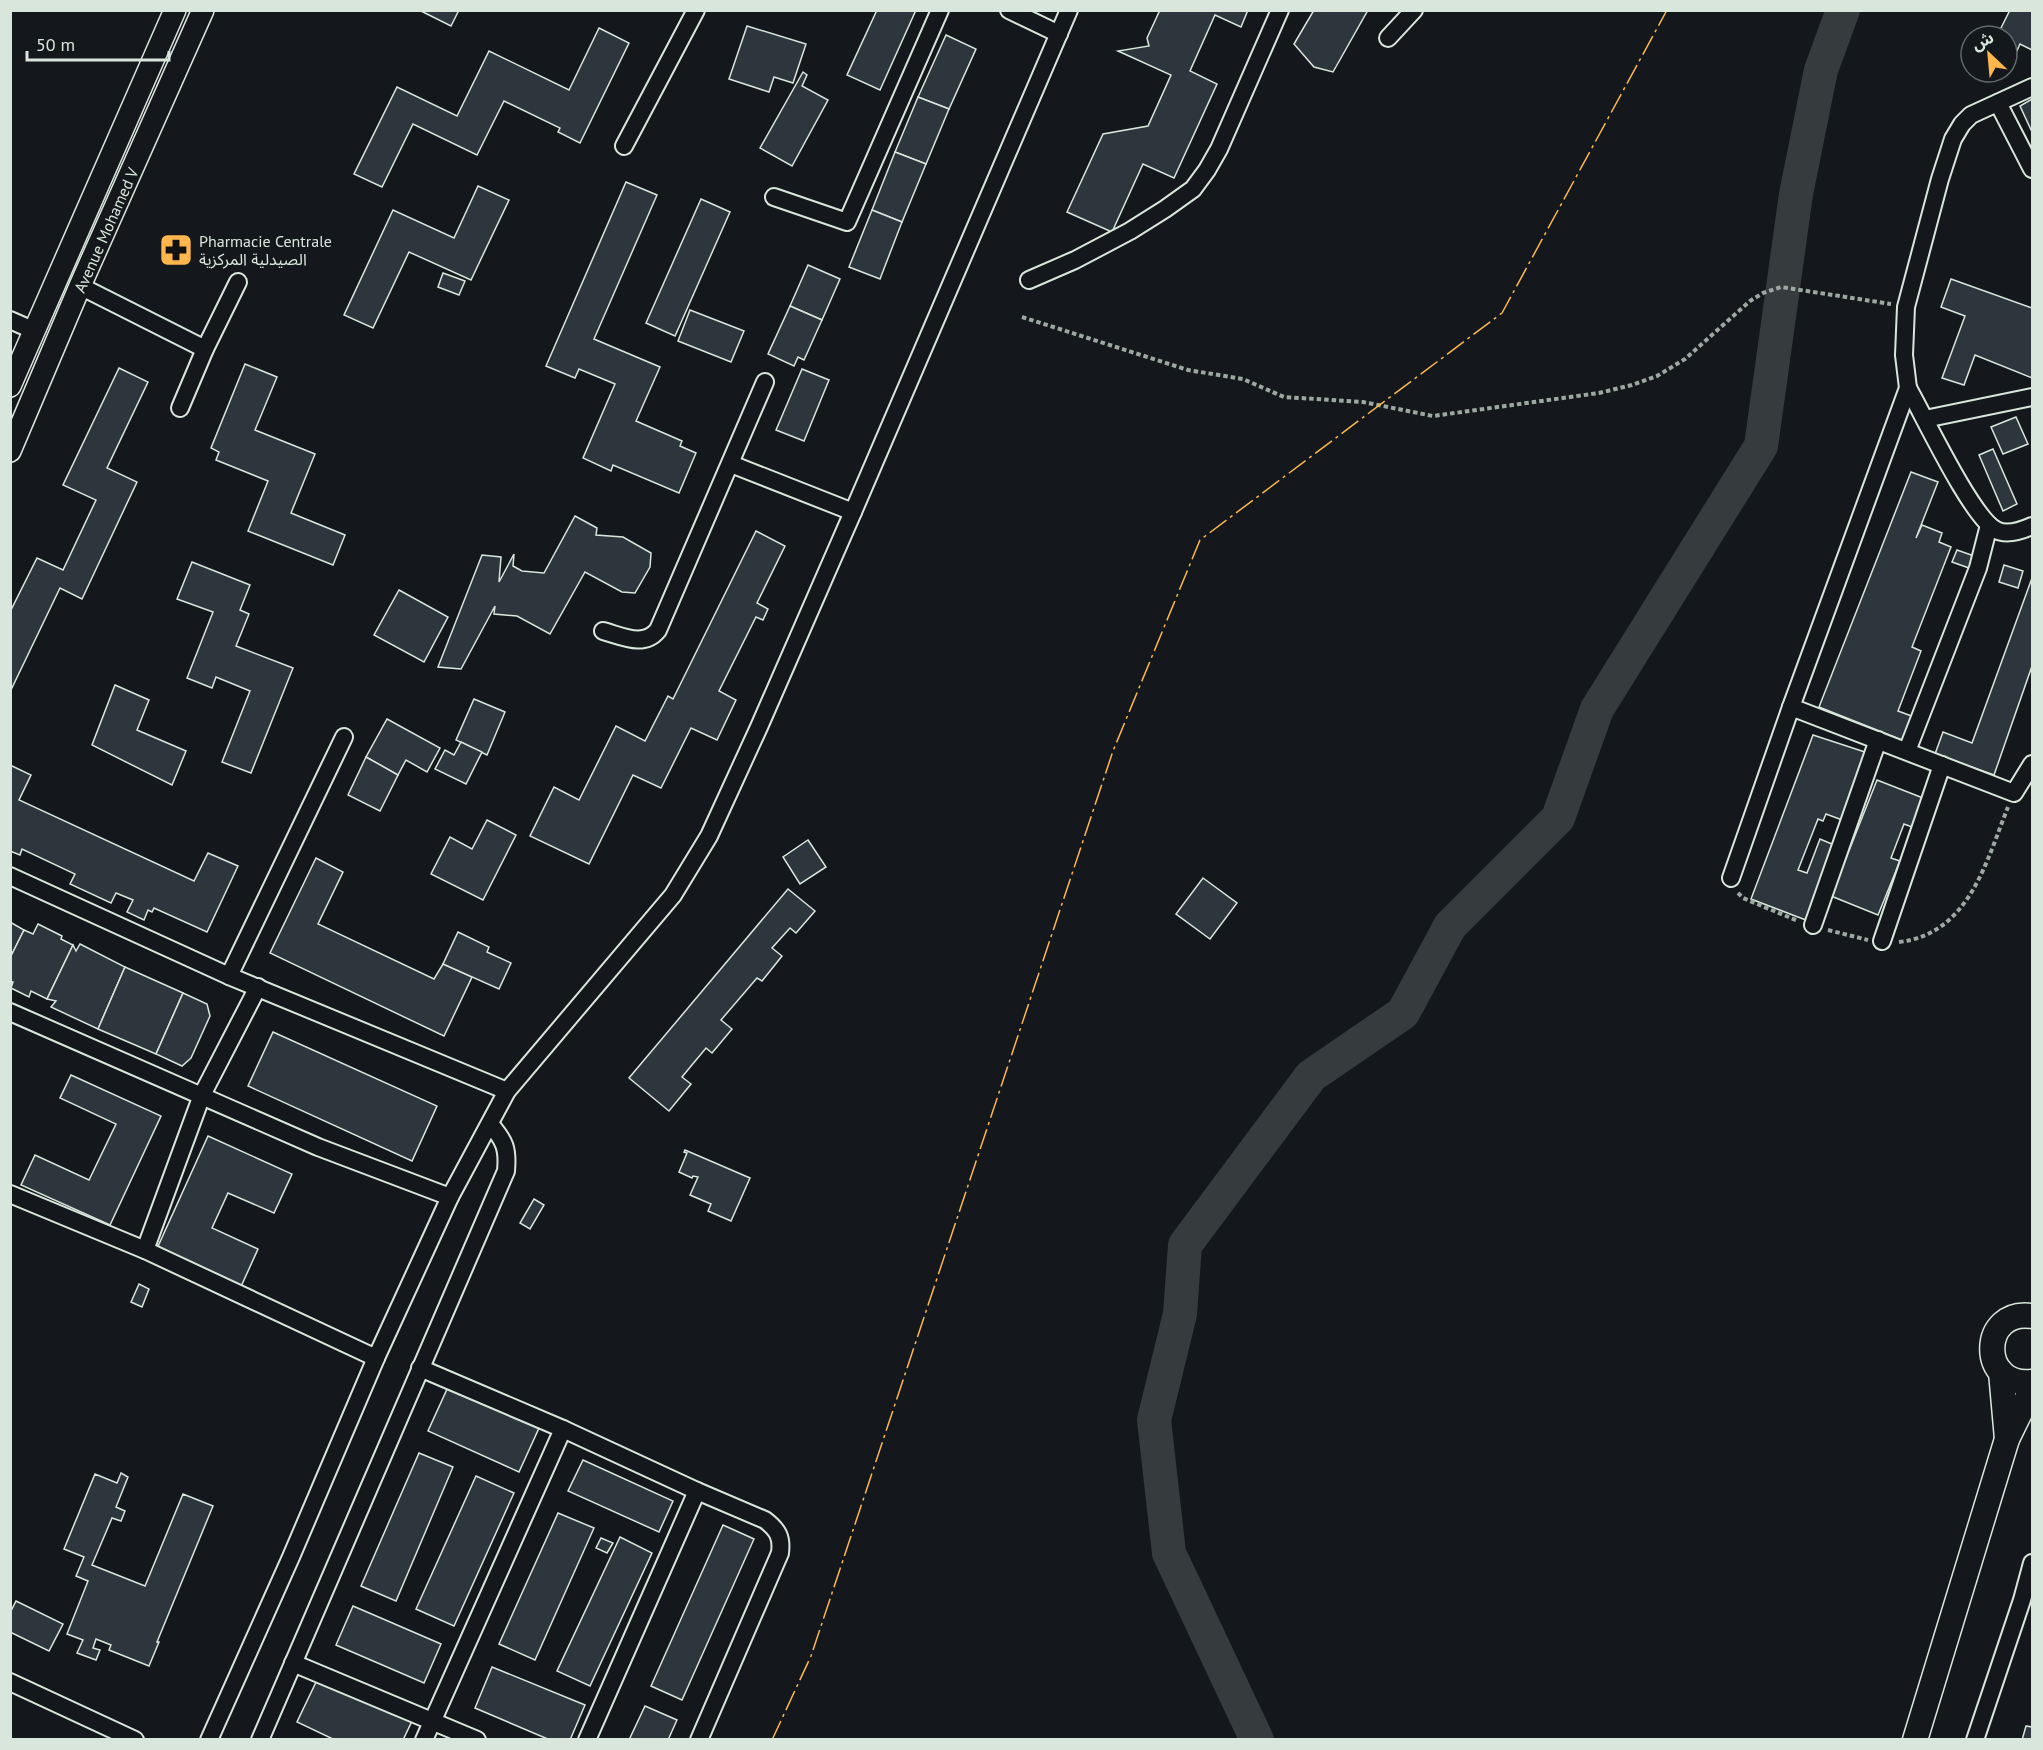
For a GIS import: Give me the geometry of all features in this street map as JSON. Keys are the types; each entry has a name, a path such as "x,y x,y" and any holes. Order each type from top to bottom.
{"main road":[{"path":"2029,1312 2011,1318 2001,1326 1994,1336 1992,1349 1994,1361 2001,1372 2011,1380 2023,1383 2032,1382"},
{"path":"2001,1372 2007,1439"},
{"path":"1915,1740 2007,1439 2032,1388"}],"street":[{"name":"Avenue Mohamed V","path":"10,386 175,10"},
{"name":"Avenue Mohamed V","path":"10,451 80,286 203,10"},
{"path":"624,146 696,10"},
{"path":"774,196 847,222 940,10"},
{"path":"1009,10 1059,34"},
{"path":"209,1740 291,1557 376,1358 450,1197 507,1090 673,895 709,836 853,512 1069,10"},
{"path":"1029,280 1075,260 1130,231 1192,189 1207,170 1219,149 1280,10"},
{"path":"1388,38 1414,10"},
{"path":"2032,87 1971,115 1953,139 1906,307 1904,355 1908,388 1961,486 1976,509 1989,525 1998,531 2008,533 2032,526"},
{"path":"1998,103 2032,169"},
{"path":"180,408 205,349 238,282"},
{"path":"80,286 205,349"},
{"path":"10,320 35,331"},
{"path":"603,631 646,640 653,637 658,630 765,382"},
{"path":"1731,878 1908,388"},
{"path":"1925,419 2032,397"},
{"path":"731,464 853,512"},
{"path":"1907,751 1978,568 1989,525"},
{"path":"1791,707 2014,792 2032,764"},
{"path":"229,976 344,737"},
{"path":"1813,925 1878,740"},
{"path":"1882,941 1942,765"},
{"path":"10,876 229,976 507,1090"},
{"path":"145,1250 202,1095 258,987"},
{"path":"10,1012 318,1147 450,1197"},
{"path":"260,1740 506,1171 505,1144 490,1124"},
{"path":"13,1201 145,1250 376,1358"},
{"path":"420,1368 563,1429 765,1520 774,1527 780,1535 780,1553 699,1740"},
{"path":"424,1740 563,1429"},
{"path":"587,1740 697,1491"},
{"path":"1975,1740 2027,1601 2032,1563"},
{"path":"293,1663 477,1740"},
{"path":"10,1682 135,1740"}],"path":[{"path":"1022,317 1188,370 1242,379 1284,397 1363,402 1433,416 1599,393 1657,376 1684,359 1750,301 1763,293 1781,287 1906,307"}],"building":[{"path":"419,10 459,10 451,26"},
{"path":"877,10 916,10 880,90 847,75"},
{"path":"1160,10 1248,10 1241,27 1215,15 1190,71 1217,84 1174,178 1143,164 1112,232 1067,212 1103,134 1148,126 1171,75 1118,51 1149,46 1147,38"},
{"path":"1314,10 1368,10 1333,72 1314,67 1294,44"},
{"path":"2010,10 2032,10 2032,50 2020,44 2019,46 2019,24 2003,24"},
{"path":"747,26 806,44 793,83 774,77 769,92 729,79"},
{"path":"599,28 629,43 580,143 558,132 560,128 504,101 477,155 413,124 382,187 354,174 397,87 457,116 489,51 569,90"},
{"path":"946,35 976,49 949,109 918,97"},
{"path":"803,72 807,75 802,86 828,100 792,166 760,148"},
{"path":"918,97 949,109 926,164 895,152"},
{"path":"2032,99 2032,132 2020,106"},
{"path":"895,152 926,164 902,222 872,210"},
{"path":"626,182 657,195 594,339 660,367 636,421 682,441 680,446 696,453 679,493 613,465 611,471 583,458 615,384 579,369 575,378 546,366"},
{"path":"478,186 509,200 471,280 409,252 373,328 344,315 393,210 454,238"},
{"path":"701,199 730,212 675,336 646,323"},
{"path":"872,210 902,222 880,279 849,267"},
{"path":"808,265 840,279 822,320 790,306"},
{"path":"443,273 465,281 459,295 438,287"},
{"path":"1951,279 2032,308 2032,378 1975,355 1964,385 1942,378 1965,316 1941,307"},
{"path":"790,306 822,320 804,360 798,357 794,366 768,354"},
{"path":"690,310 744,331 731,362 678,341"},
{"path":"245,364 277,377 255,430 315,454 291,513 345,535 333,565 248,531 268,481 216,460 219,452 211,448"},
{"path":"119,368 148,382 107,468 137,482 82,599 60,588 10,692 10,612 37,558 63,570 96,500 63,485"},
{"path":"802,369 829,380 804,441 776,430"},
{"path":"2016,417 2028,444 2003,454 1991,427"},
{"path":"1993,449 2017,504 2003,511 1979,455"},
{"path":"1911,472 1938,482 1916,538 1922,525 1942,533 1939,542 1951,547 1912,647 1921,651 1898,711 1917,718 1907,742 1819,707"},
{"path":"575,516 597,528 596,535 623,537 651,553 650,567 635,593 622,592 585,572 550,634 517,616 494,614 495,606 461,669 438,667 482,555 501,557 499,582 514,554 513,566 522,571 544,573"},
{"path":"756,531 785,546 757,603 768,609 763,620 756,617 719,691 736,700 717,740 691,728 661,788 633,775 589,864 530,836 554,787 579,800 616,726 645,741 668,696 673,699"},
{"path":"1957,550 1974,556 1969,568 1952,562"},
{"path":"192,562 250,585 240,610 249,614 236,646 293,668 251,773 222,762 250,691 216,677 212,688 187,678 213,612 177,599"},
{"path":"2004,565 2023,571 2018,588 1999,582"},
{"path":"2032,578 2032,666 1994,775 1935,754 1943,732 1972,743"},
{"path":"399,590 448,617 424,662 374,635"},
{"path":"115,685 149,700 137,730 186,751 172,785 92,745"},
{"path":"474,699 505,712 487,755 456,740"},
{"path":"387,719 440,748 427,772 406,760 398,775 366,757"},
{"path":"1813,735 1871,754 1845,821 1826,814 1823,821 1818,819 1798,870 1807,873 1820,839 1839,847 1811,922 1751,899"},
{"path":"461,742 482,752 466,784 435,769 445,750 454,755"},
{"path":"366,757 398,775 380,811 348,795"},
{"path":"10,765 31,775 19,800 194,881 208,853 238,866 207,932 154,908 152,912 148,910 144,920 127,912 133,900 116,893 111,903 70,884 75,874 22,849 20,855 10,851"},
{"path":"1877,780 1923,798 1912,827 1904,824 1891,858 1900,861 1878,915 1831,896"},
{"path":"487,820 516,835 483,900 431,874 450,837 472,849"},
{"path":"808,840 826,867 800,884 783,857"},
{"path":"316,858 343,872 318,924 434,979 443,964 472,977 444,1036 270,953"},
{"path":"1203,878 1237,903 1210,939 1176,914"},
{"path":"788,889 815,911 796,933 790,928 772,948 782,956 762,981 757,978 721,1020 732,1029 712,1053 706,1048 682,1077 691,1084 669,1111 629,1078"},
{"path":"10,922 24,930 10,958"},
{"path":"38,924 62,936 61,939 73,945 47,999 31,991 29,997 11,988 13,982 10,981 10,958 24,930 33,934"},
{"path":"458,932 489,947 487,952 511,963 499,989 443,964"},
{"path":"80,944 125,967 98,1029 51,1007 56,1001 47,999 73,945 76,951"},
{"path":"125,967 183,993 156,1054 98,1029"},
{"path":"183,993 207,1004 210,1016 191,1058 182,1066 156,1054"},
{"path":"273,1032 437,1106 412,1161 248,1086"},
{"path":"71,1075 161,1116 110,1225 21,1185 35,1155 89,1180 116,1124 60,1098"},
{"path":"208,1136 292,1174 274,1213 228,1193 212,1228 258,1249 239,1291 155,1253"},
{"path":"685,1150 750,1178 731,1221 708,1211 711,1204 690,1195 698,1177 693,1176 692,1178 679,1172 687,1153 684,1152"},
{"path":"534,1199 544,1205 530,1229 520,1223"},
{"path":"139,1284 149,1289 142,1307 131,1302"},
{"path":"448,1387 539,1428 519,1472 428,1431"},
{"path":"419,1453 453,1467 396,1601 361,1586"},
{"path":"583,1460 673,1501 659,1532 568,1491"},
{"path":"121,1473 128,1477 116,1507 125,1511 121,1521 112,1518 92,1565 145,1586 183,1494 213,1506 149,1666 109,1650 111,1645 96,1639 93,1648 100,1650 96,1660 77,1653 83,1640 67,1634 88,1581 76,1576 84,1557 64,1549 95,1474 117,1483"},
{"path":"476,1476 514,1493 454,1626 416,1609"},
{"path":"558,1513 594,1528 535,1660 499,1644"},
{"path":"723,1525 754,1539 682,1700 651,1686"},
{"path":"620,1537 652,1553 590,1686 557,1671"},
{"path":"601,1538 613,1543 607,1553 596,1548"},
{"path":"16,1601 63,1624 49,1651 10,1632 10,1613"},
{"path":"353,1606 441,1644 424,1683 336,1645"},
{"path":"492,1667 585,1705 570,1740 550,1740 475,1708"},
{"path":"318,1678 412,1721 403,1740 335,1740 297,1722"},
{"path":"645,1706 677,1720 668,1740 629,1740"},
{"path":"2026,1726 2032,1727 2032,1740 2022,1740"}],"waterway":[{"path":"1257,1740 1169,1553 1154,1420 1180,1314 1185,1245 1311,1076 1403,1013 1450,926 1558,818 1597,709 1761,446 1796,194 1821,70 1843,10"}],"power":[{"path":"772,1740 811,1656 1113,751 1200,540 1502,313 1667,10"}],"place":[{"name":"Pharmacie Centrale الصيدلية المركزية","path":"176,250"}]}
